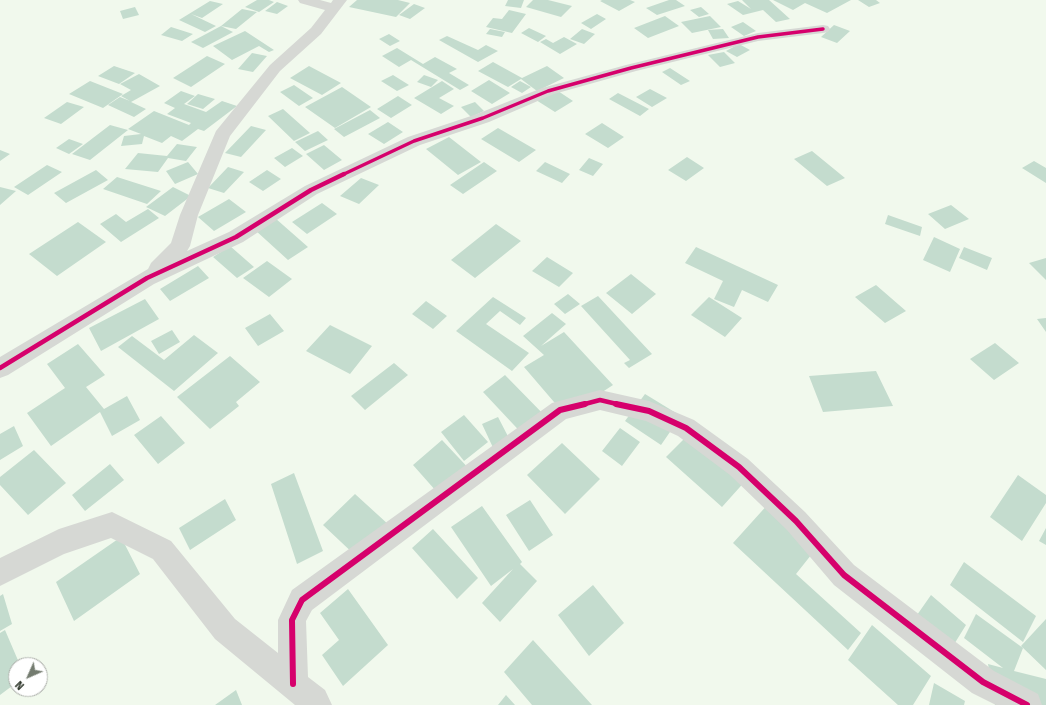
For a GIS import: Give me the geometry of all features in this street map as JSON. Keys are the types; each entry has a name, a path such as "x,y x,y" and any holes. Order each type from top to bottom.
{"street":[{"path":"304,0 337,4"},
{"path":"147,278 180,246 189,215 222,135 275,68 316,31 337,4"},
{"path":"0,368 147,278 236,237 311,190 414,141 483,118 548,91 631,68 758,37 823,29"},
{"path":"293,684 292,620 302,600 560,410 600,400 649,411 686,428 739,467 796,521 844,575 983,682 1027,705"},
{"path":"0,572 58,542 112,525 162,550 225,629 317,705"}],"building":[{"path":"257,0 269,0 274,2 259,12 245,7"},
{"path":"357,0 398,0 410,3 396,17 349,7"},
{"path":"508,0 524,0 521,8 505,6"},
{"path":"533,0 548,0 572,6 561,17 526,7"},
{"path":"630,0 635,2 619,11 600,1"},
{"path":"669,0 676,0 685,6 657,15 646,8"},
{"path":"742,0 769,0 790,19 776,22 763,10 743,15 727,4 738,1 751,9"},
{"path":"773,0 851,0 827,13 805,3 793,10"},
{"path":"858,0 876,0 880,3 869,7"},
{"path":"210,1 223,4 202,18 191,14 216,26 205,32 179,20"},
{"path":"277,2 288,6 277,14 265,11"},
{"path":"414,4 425,8 410,19 399,15"},
{"path":"135,7 139,15 123,19 120,11"},
{"path":"701,7 709,14 699,17 690,10"},
{"path":"242,9 257,12 236,29 221,26"},
{"path":"509,10 526,14 512,33 486,27 493,18 502,19"},
{"path":"597,14 606,19 591,29 581,23"},
{"path":"665,16 679,26 648,38 634,28"},
{"path":"710,16 721,27 692,33 681,22"},
{"path":"743,22 756,31 744,36 731,27"},
{"path":"834,25 850,31 837,43 821,37"},
{"path":"221,26 233,32 203,48 191,42"},
{"path":"171,27 193,34 182,41 161,35"},
{"path":"529,28 546,36 538,42 521,33"},
{"path":"490,29 505,32 502,37 486,34"},
{"path":"582,29 595,34 584,44 570,39"},
{"path":"723,29 729,38 713,39 708,30"},
{"path":"245,31 274,50 269,52 259,46 232,60 213,46"},
{"path":"389,34 400,41 390,46 379,39"},
{"path":"447,36 478,50 486,45 498,51 478,62 439,40"},
{"path":"564,37 577,44 560,54 540,42 546,39 553,43"},
{"path":"739,44 750,50 737,57 726,51"},
{"path":"397,48 423,64 435,57 457,69 449,73 469,85 460,90 411,60 399,67 382,56"},
{"path":"724,52 735,63 720,67 708,55"},
{"path":"252,53 267,56 253,72 238,69"},
{"path":"207,56 225,64 191,87 173,78"},
{"path":"493,62 522,78 547,66 564,78 537,91 521,79 508,87 478,71"},
{"path":"114,66 135,73 119,84 98,76"},
{"path":"309,66 341,83 322,95 290,78"},
{"path":"670,68 690,81 681,85 662,72"},
{"path":"139,74 160,86 131,102 146,109 134,117 108,105 120,97 130,101 121,96 131,90 120,84"},
{"path":"393,75 409,85 397,91 381,81"},
{"path":"424,75 438,80 431,87 417,82"},
{"path":"489,80 510,93 492,104 471,91"},
{"path":"90,81 123,94 103,108 69,94"},
{"path":"442,81 454,89 439,98 454,106 441,114 414,98"},
{"path":"520,81 531,87 522,93 511,87"},
{"path":"294,85 313,98 299,106 280,92"},
{"path":"342,87 371,107 335,128 305,107"},
{"path":"555,89 573,101 555,112 536,100"},
{"path":"650,89 667,98 652,107 636,97"},
{"path":"181,91 195,96 184,104 206,112 222,101 237,106 204,131 198,129 182,141 171,136 162,143 144,136 142,144 121,146 124,136 141,134 128,129 154,111 189,125 191,123 167,114 175,108 164,103"},
{"path":"618,93 649,109 640,116 609,99"},
{"path":"198,94 215,99 203,109 187,104"},
{"path":"398,96 412,105 391,118 377,109"},
{"path":"67,102 84,107 61,124 44,118"},
{"path":"475,102 484,111 471,117 461,107"},
{"path":"283,109 310,133 294,141 268,116"},
{"path":"370,110 380,118 344,137 334,129"},
{"path":"388,122 403,132 384,144 368,134"},
{"path":"602,123 624,137 608,148 585,134"},
{"path":"110,125 128,130 90,160 72,154"},
{"path":"251,126 266,130 241,157 225,153"},
{"path":"498,128 536,150 519,162 481,139"},
{"path":"318,131 328,140 305,151 295,142"},
{"path":"449,137 481,162 458,175 426,149"},
{"path":"69,139 83,144 69,154 56,148"},
{"path":"177,144 197,147 186,161 168,158 158,172 125,169 138,153 167,156"},
{"path":"324,145 342,160 324,170 306,154"},
{"path":"292,148 303,156 285,167 274,158"},
{"path":"0,150 10,154 0,161"},
{"path":"812,151 845,178 827,186 794,159"},
{"path":"687,157 704,168 686,181 668,170"},
{"path":"589,158 603,164 593,176 579,170"},
{"path":"1034,161 1046,168 1046,183 1022,168"},
{"path":"188,162 198,174 175,184 166,171"},
{"path":"484,162 497,171 463,194 450,185"},
{"path":"545,162 570,174 562,183 536,171"},
{"path":"47,165 62,172 28,195 14,187"},
{"path":"228,167 244,172 224,193 208,188"},
{"path":"96,170 108,180 66,203 54,193"},
{"path":"267,170 281,179 263,191 249,182"},
{"path":"117,177 161,191 147,204 103,189"},
{"path":"361,178 379,185 359,204 340,196"},
{"path":"0,187 16,191 0,205"},
{"path":"173,187 191,196 165,216 146,207"},
{"path":"229,199 246,212 214,231 198,217"},
{"path":"322,203 337,214 307,234 292,222"},
{"path":"951,205 969,219 945,229 928,214"},
{"path":"148,209 159,218 121,242 100,224 116,214 126,222"},
{"path":"888,215 922,227 920,236 885,224"},
{"path":"275,218 308,247 288,260 255,230"},
{"path":"78,222 106,242 57,276 29,254"},
{"path":"496,224 521,241 475,278 451,260"},
{"path":"934,237 960,249 950,272 923,260"},
{"path":"230,246 254,267 237,278 213,257"},
{"path":"696,247 778,285 768,302 742,290 734,307 714,299 723,281 685,263"},
{"path":"964,247 992,258 987,270 959,258"},
{"path":"547,257 573,273 559,287 532,271"},
{"path":"1046,258 1046,280 1029,263"},
{"path":"267,261 292,279 269,297 243,278"},
{"path":"198,266 209,278 170,301 160,289"},
{"path":"631,274 656,294 632,314 606,293"},
{"path":"876,285 906,311 885,323 855,297"},
{"path":"568,294 580,304 565,314 554,304"},
{"path":"598,296 652,354 629,368 624,363 630,360 581,306"},
{"path":"493,297 526,318 520,325 500,311 486,324 529,353 512,371 456,331"},
{"path":"709,297 742,318 725,337 691,315"},
{"path":"145,299 159,319 101,351 89,328"},
{"path":"426,301 447,316 433,329 412,314"},
{"path":"552,313 566,324 541,346 564,332 613,385 566,416 524,367 544,355 523,336"},
{"path":"270,314 284,331 258,346 245,328"},
{"path":"1046,318 1046,332 1037,319"},
{"path":"330,325 372,346 350,374 306,351"},
{"path":"172,330 180,342 159,354 151,341"},
{"path":"194,335 218,353 174,391 118,347 132,336 164,360"},
{"path":"995,343 1019,363 994,380 970,359"},
{"path":"78,344 105,375 86,387 104,409 127,396 140,420 112,436 100,412 51,446 27,413 65,388 47,364"},
{"path":"230,356 260,382 236,402 239,406 210,429 177,397"},
{"path":"394,363 408,375 365,410 351,396"},
{"path":"876,371 893,406 823,412 809,376"},
{"path":"505,375 551,422 528,440 483,392"},
{"path":"645,394 681,416 661,445 625,421"},
{"path":"464,415 488,442 464,461 441,432"},
{"path":"161,416 185,443 158,464 134,435"},
{"path":"498,417 513,446 496,454 482,424"},
{"path":"14,426 23,446 0,460 0,434"},
{"path":"620,428 640,442 622,466 602,451"},
{"path":"692,431 748,478 722,507 666,457"},
{"path":"442,440 474,474 444,500 413,465"},
{"path":"562,443 600,479 565,514 527,475"},
{"path":"34,450 66,483 28,515 0,485 0,477"},
{"path":"110,464 124,480 85,511 72,495"},
{"path":"294,473 323,551 297,564 271,484"},
{"path":"1018,475 1046,495 1046,503 1022,541 990,517"},
{"path":"355,494 389,525 358,558 323,525"},
{"path":"225,499 236,520 190,550 179,528"},
{"path":"530,500 553,535 529,551 506,515"},
{"path":"770,502 819,545 796,574 861,633 848,650 733,543"},
{"path":"482,506 522,562 520,564 537,581 500,622 482,603 513,569 491,586 451,527"},
{"path":"1046,528 1046,545 1039,541"},
{"path":"433,529 478,578 457,599 412,548"},
{"path":"121,537 140,574 74,621 56,582"},
{"path":"964,562 1036,616 1023,642 950,585"},
{"path":"593,585 624,623 589,656 558,615"},
{"path":"348,589 388,645 343,686 322,655 339,640 320,613"},
{"path":"3,594 12,624 0,631 0,596"},
{"path":"931,595 966,625 953,646 917,615"},
{"path":"976,614 1023,648 1014,671 1046,679 1046,705 995,705 988,664 1003,668 964,638"},
{"path":"1046,619 1046,670 1021,646"},
{"path":"872,625 931,676 913,705 898,705 848,660"},
{"path":"5,630 17,657 8,657 8,689 0,695 0,633"},
{"path":"533,640 592,705 532,705 504,672"},
{"path":"934,683 965,701 964,705 929,705"},
{"path":"236,690 242,705 215,705"},
{"path":"506,695 515,705 498,705"}],"cycle path":[{"path":"0,368 147,278 236,237 311,190 414,141 483,118 548,91 631,68 758,37 823,29"},
{"path":"293,684 292,620 302,600 560,410 600,400 649,411 686,428 739,467 796,521 844,575 983,682 1027,705"}]}
